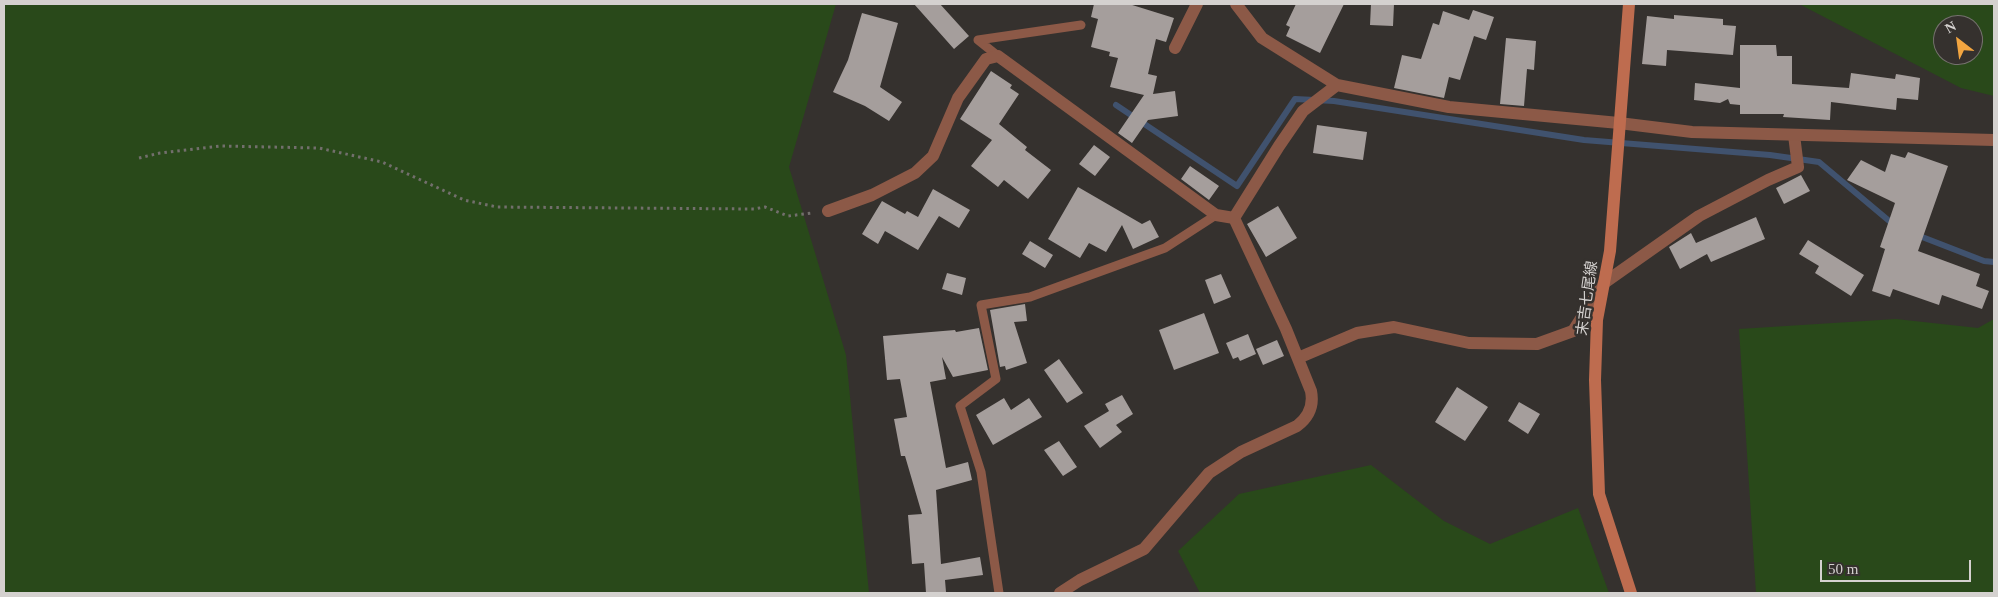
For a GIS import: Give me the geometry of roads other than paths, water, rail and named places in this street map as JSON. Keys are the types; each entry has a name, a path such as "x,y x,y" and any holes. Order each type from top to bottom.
{"main road":[{"name":"末吉七尾線","path":"1629,4 1610,251 1597,320 1595,380 1600,494 1632,593"}],"street":[{"path":"1175,48 1197,4"},
{"path":"1236,4 1262,38 1337,84 1449,108 1619,123 1692,132 1994,140"},
{"path":"828,211 872,195 915,174 933,156 958,98 986,59 998,56 1216,215 1234,218"},
{"path":"1234,218 1279,146 1304,111 1337,84"},
{"path":"1298,358 1357,333 1394,327 1469,342 1537,344 1573,331 1604,283 1699,216 1768,180 1798,167 1794,135"},
{"path":"1060,593 1080,580 1144,548 1209,473 1241,452 1298,426 1310,412 1312,398 1298,358 1234,218"}],"lane":[{"path":"998,56 978,40 1081,25"},
{"path":"999,593 981,472 960,406 996,379 981,305 1030,297 1165,248 1216,215"}],"waterway":[{"path":"1116,105 1237,186 1295,99 1334,101 1584,140 1770,155 1819,162 1894,225"},
{"path":"1917,235 1984,261 1994,262"}]}
